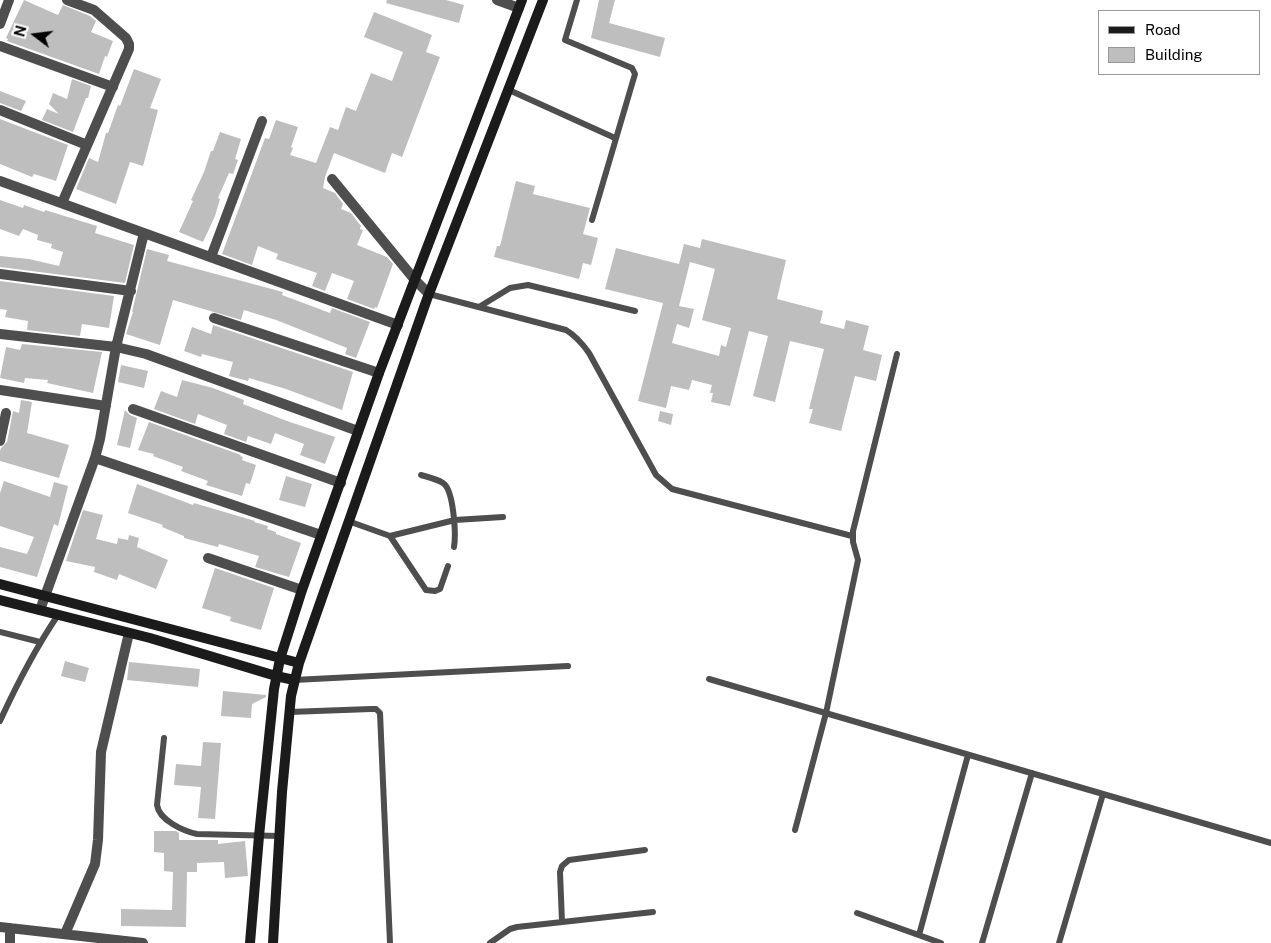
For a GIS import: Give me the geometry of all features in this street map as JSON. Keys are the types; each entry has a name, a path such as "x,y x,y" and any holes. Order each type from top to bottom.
{"main road":[{"path":"273,943 279,836 289,712 294,680 348,521 429,294 543,0"},
{"path":"250,943 259,836 276,676 280,659 321,535 379,373 520,4"},
{"path":"0,584 299,663"},
{"path":"0,600 129,633 294,680"}],"street":[{"path":"0,24 9,0"},
{"path":"62,203 129,49 126,38 94,5 67,0"},
{"path":"497,0 520,4"},
{"path":"0,46 113,86"},
{"path":"0,110 87,145"},
{"path":"210,257 262,121"},
{"path":"332,179 415,280 429,294"},
{"path":"0,181 398,325"},
{"path":"40,610 95,458 116,347 144,233"},
{"path":"0,274 130,290"},
{"path":"214,318 379,373"},
{"path":"0,334 116,347 146,354 358,431"},
{"path":"0,390 106,406"},
{"path":"133,409 341,483"},
{"path":"0,441 6,413"},
{"path":"95,458 321,535"},
{"path":"208,558 302,590"},
{"path":"64,934 95,864 98,840 101,752 129,633"},
{"path":"10,943 5,927 109,941 143,943"}],"lane":[{"path":"577,0 565,40 634,70 592,220"},
{"path":"509,90 616,138"},
{"path":"479,307 510,288 528,285 634,311"},
{"path":"429,294 566,330 574,335 582,342 589,353 656,475 672,489 852,536"},
{"path":"795,830 826,713 858,560 852,536 897,354"},
{"path":"421,475 446,485 455,520 454,547"},
{"path":"348,521 390,536 455,520 503,518"},
{"path":"390,536 426,590 435,591 440,589 448,566"},
{"path":"0,721 25,668 58,615"},
{"path":"0,632 40,642"},
{"path":"294,680 568,666"},
{"path":"709,679 1271,843"},
{"path":"289,712 371,709 380,713 390,943"},
{"path":"164,738 157,805 158,812 176,824 197,834 279,836"},
{"path":"919,935 968,754"},
{"path":"982,943 1032,773"},
{"path":"1059,943 1103,794"},
{"path":"562,922 560,872 565,862 645,850"},
{"path":"490,943 510,929 517,927 653,912"},
{"path":"857,913 941,943"}],"building":[{"path":"24,0 58,15 63,5 90,16 96,21 91,32 113,41 107,57 105,56 99,74 7,41 8,39 6,38"},
{"path":"387,0 446,0 464,5 459,23 386,3"},
{"path":"599,0 615,0 609,23 665,38 660,57 591,38"},
{"path":"374,12 432,35 426,52 440,57 402,157 392,153 385,173 334,153 325,177 323,188 335,193 343,204 341,209 351,213 361,226 360,229 363,230 357,245 387,257 393,264 377,308 375,307 374,309 347,299 354,281 332,273 325,291 312,286 317,273 276,259 278,254 258,246 252,265 222,254 265,138 269,139 276,120 298,127 290,155 316,163 330,127 338,130 346,107 356,111 371,73 392,81 403,52 364,37"},
{"path":"134,69 161,79 150,108 158,110 143,166 130,162 116,204 76,189 89,158 98,162 106,133 108,133 118,105 120,106"},
{"path":"72,79 91,86 88,98 86,98 73,132 42,120 47,109 59,114 49,104 53,93 67,99"},
{"path":"0,91 26,101 21,111 0,103"},
{"path":"0,119 68,145 56,181 34,174 32,177 0,164"},
{"path":"220,132 241,139 235,159 238,160 233,174 229,173 218,198 220,199 215,216 203,242 179,232"},
{"path":"516,181 535,186 533,194 590,208 583,234 598,238 591,265 583,263 579,279 494,257 497,246 500,246"},
{"path":"0,200 23,208 24,205 44,212 45,210 97,226 95,233 134,245 125,283 0,267 0,256 29,259 59,266 63,252 51,248 52,244 37,240 38,235 23,229 19,236 0,229"},
{"path":"702,239 786,260 777,299 823,311 820,323 844,329 846,320 869,326 863,350 882,355 876,381 855,376 841,431 809,423 813,409 809,409 824,349 790,341 775,402 753,396 768,336 749,331 730,406 711,402 713,393 710,393 712,385 692,380 689,390 671,386 666,408 638,401 663,303 605,289 616,248 679,264 684,244 700,248","holes":["690,262 715,269 702,320 731,328 726,347 721,345 719,356 672,343 677,324 689,328 694,309 679,306"]},
{"path":"147,249 169,255 167,261 283,292 282,295 330,313 332,308 370,322 356,358 345,354 347,348 276,320 244,310 241,320 173,300 160,345 126,334 133,312"},
{"path":"0,281 114,296 109,328 82,324 80,336 27,330 28,321 5,317 7,310 0,309"},
{"path":"213,325 353,372 342,410 286,389 249,378 248,381 229,376 233,362 202,354 201,357 184,351 192,327 211,334"},
{"path":"22,344 102,352 93,393 47,383 48,380 25,378 24,383 0,378 6,347 20,350"},
{"path":"121,365 148,371 144,388 118,382"},
{"path":"182,380 213,388 244,400 243,404 335,437 325,464 300,455 304,444 275,433 271,444 248,436 246,442 224,434 227,425 198,414 195,424 154,409 161,391 177,397"},
{"path":"21,400 32,402 27,433 69,445 59,478 0,461 0,451 7,442 13,411 19,413"},
{"path":"125,410 137,418 130,448 117,445"},
{"path":"660,411 673,414 671,425 658,421"},
{"path":"149,422 241,455 243,457 242,460 256,465 250,484 246,483 242,496 206,485 208,481 181,471 183,467 153,456 154,454 138,450"},
{"path":"286,476 312,484 305,507 279,500"},
{"path":"4,481 50,497 54,482 68,486 58,526 54,524 37,577 0,567 0,547 27,554 34,537 0,526 0,493"},
{"path":"137,484 193,505 194,503 255,521 268,526 267,529 276,532 276,534 301,543 289,577 255,567 259,556 219,544 218,547 184,538 184,536 162,527 163,525 128,513"},
{"path":"83,510 103,515 96,539 117,544 118,538 128,540 129,535 139,538 137,547 168,560 156,589 119,574 117,580 94,572 95,567 66,561"},
{"path":"215,568 274,588 261,630 230,621 231,617 202,608"},
{"path":"65,661 89,668 85,682 61,676"},
{"path":"129,662 200,669 198,687 127,680"},
{"path":"223,691 266,695 266,697 252,704 251,718 221,716"},
{"path":"203,742 221,743 215,819 198,818 201,787 174,785 176,764 201,766"},
{"path":"154,831 176,831 179,833 179,840 218,840 218,844 245,841 248,876 225,878 224,862 197,863 197,872 187,872 186,927 121,926 121,909 172,910 173,872 164,871 164,853 154,852"}]}
